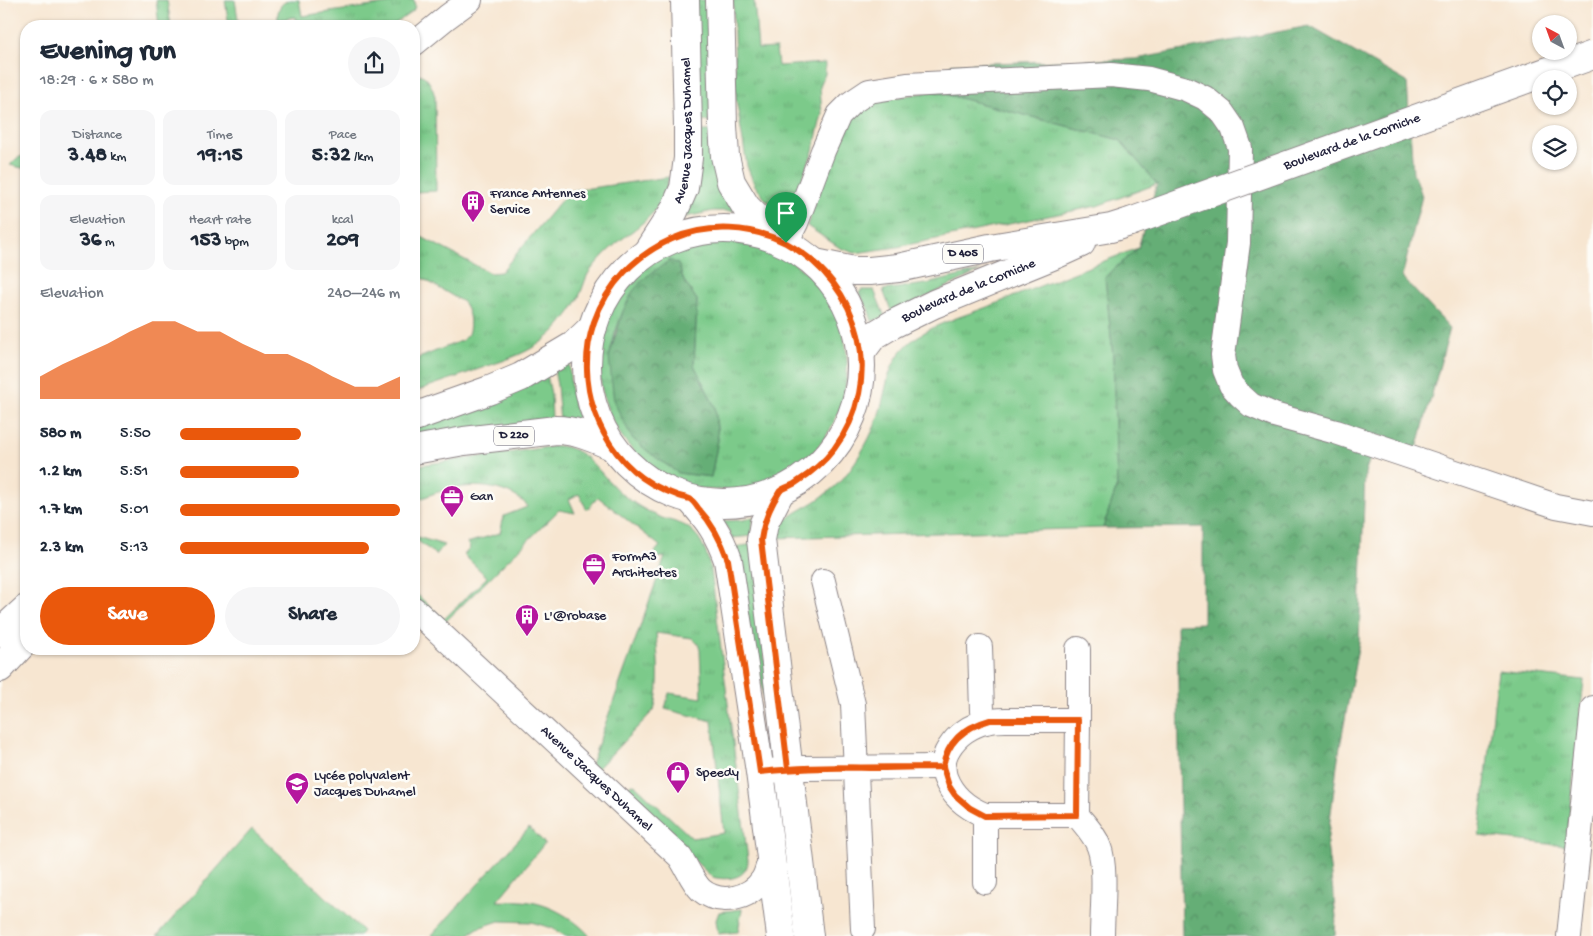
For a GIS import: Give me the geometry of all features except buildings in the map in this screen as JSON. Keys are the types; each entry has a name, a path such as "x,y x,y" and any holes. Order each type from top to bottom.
{"main road":[{"name":"Avenue Jacques Duhamel","path":"648,252 674,212 684,188 688,158 685,0"},
{"path":"720,0 723,126 726,156 736,193 746,207 782,241 801,252 831,279 844,298 857,330 862,370 856,403 843,435 833,449 809,474 780,492 736,503 691,500 671,493 651,483 630,467 612,446 596,416 589,394 586,372 592,327 600,308 610,290 627,269 648,252 667,241 688,233 719,229 748,231 782,241"},
{"name":"Boulevard de la Corniche","path":"861,352 874,336 893,324 934,304 1059,253 1121,225 1593,55"},
{"name":"Boulevard de la Corniche","path":"815,263 854,271 898,268 990,248 1121,225"},
{"path":"420,414 490,390 521,376 573,346 592,327"},
{"name":"D 220","path":"420,449 464,441 556,430 567,430 588,435 612,446"},
{"path":"780,492 764,523 761,540 809,936"},
{"name":"Avenue Jacques Duhamel","path":"691,500 707,518 720,539 728,560 760,772 781,936"},
{"path":"0,633 20,615"},
{"path":"0,668 20,646"}],"street":[{"path":"420,39 470,0"},
{"path":"782,241 796,223 823,151 839,115 851,103 869,91 907,85 1111,75 1149,79 1186,89 1205,98 1222,112 1233,128 1240,148 1238,242 1223,355 1225,370 1231,384 1240,395 1251,405 1274,416 1336,432 1393,450 1556,506 1593,513"},
{"path":"823,581 853,704 863,929"},
{"name":"Avenue Jacques Duhamel","path":"420,615 680,856 695,883 708,895 726,899 743,896 755,888 764,878 771,857"},
{"path":"980,647 984,722"},
{"path":"1078,649 1077,815 1099,846 1102,860 1102,936"},
{"path":"1569,936 1593,708"},
{"path":"1077,815 985,816 970,808 955,795 949,786 943,767 945,756 950,746 957,738 975,725 990,720 1078,720"},
{"path":"760,772 788,769 855,767 943,767"},
{"path":"985,816 985,882"}],"green space":[{"path":"156,0 167,0 170,20 158,20"},
{"path":"225,0 235,0 238,20 228,20"},
{"path":"289,0 299,0 302,16 393,3 393,0 414,0 415,6 413,11 400,20 295,20 295,17 278,20 278,13 283,3"},
{"path":"691,0 714,0 717,121 694,122"},
{"path":"733,0 754,0 758,49 776,48 778,66 825,63 825,74 820,86 822,114 813,151 788,215 779,212 765,199 754,184 747,166 736,99"},
{"path":"1309,26 1407,82 1413,173 1422,196 1402,277 1450,328 1417,449 1378,435 1365,473 1359,642 1338,758 1327,844 1336,916 1335,936 1182,936 1177,624 1203,623 1203,527 1103,528 1117,486 1113,356 1105,277 1138,248 1157,184 1120,140 933,91 951,64 1136,59"},
{"path":"420,74 430,83 435,97 436,191 420,192"},
{"path":"933,91 1120,140 1157,184 1097,206 897,247 855,253 840,248 807,226 839,133 852,114 871,102"},
{"path":"694,131 717,131 734,211 713,211 686,217"},
{"path":"20,157 20,168 10,165"},
{"path":"669,177 665,192 653,213 615,244 594,266 588,274 574,306 561,324 543,341 513,357 420,390 420,358 463,340 468,334 470,321 463,302 420,277 420,236 490,273 501,272 569,191"},
{"path":"726,241 781,256 819,286 841,327 847,372 837,416 811,454 770,481 715,490 698,488 665,476 650,466 624,440 607,409 600,376 601,342 611,311 630,282 656,260 690,245","holes":["678,264 684,281 697,300 694,365 715,407 718,440 711,477 678,473 632,438 609,357 623,311"]},
{"path":"1138,248 1105,277 1113,356 1117,486 1103,528 775,538 787,519 819,499 842,479 850,469 873,430 896,359 902,350 914,339 943,323"},
{"path":"670,260 678,264 684,281 697,300 694,365 715,407 718,440 711,477 678,473 650,453 632,438 614,402 609,357 623,311 633,291 646,277"},
{"path":"980,271 892,313 883,290 926,284"},
{"path":"861,290 874,290 885,317 872,321 868,308 859,293"},
{"path":"569,363 571,394 579,420 560,422 554,370"},
{"path":"547,375 551,394 552,421 420,441 420,426"},
{"path":"556,446 567,447 585,456 614,487 641,508 687,527 698,538 704,548 711,570 748,860 747,866 741,875 724,879 712,877 626,796 626,789 634,784 692,838 724,833 712,721 665,709 669,693 702,698 700,650 698,644 692,638 656,633 658,681 654,710 596,770 591,764 665,557 649,559 660,546 598,497 587,510 579,494 569,499 575,513 559,510 443,624 420,604 420,597 444,619 487,577 464,555 470,548 467,543 500,533 504,516 527,507 527,505 518,498 498,489 475,486 453,488 420,499 420,465"},
{"path":"753,517 752,536 732,538 723,521 743,520"},
{"path":"420,538 444,545 436,555 420,543"},
{"path":"754,544 774,754 771,750 761,681 743,599 735,547"},
{"path":"1498,671 1584,680 1566,846 1479,836"},
{"path":"529,828 545,843 497,901 540,904 567,917 590,936 565,936 552,928 531,922 499,921 478,928 466,936 431,936"},
{"path":"252,829 363,931 359,936 157,936"},
{"path":"742,909 738,932 718,934 716,920 719,912"}],"place":[{"name":"France Antennes Service","path":"473,223"},
{"name":"Gan","path":"452,518"},
{"name":"FormA3 Architectes","path":"594,586"},
{"name":"L'@robase","path":"527,637"},
{"name":"Speedy","path":"678,794"},
{"name":"Lycée polyvalent Jacques Duhamel","path":"297,805"}],"route":[{"path":"786,243 763,234 734,229 719,229 688,233 660,244 627,269 603,301 592,327 586,372 592,406 612,446 626,463 651,483 691,500 707,518 722,544 728,560 760,772 801,768 855,767 943,767 949,786 955,795 961,802 985,816 1077,815 1078,720 990,720 975,725 965,731 950,746 945,756 943,767 868,768 855,767 801,768 788,769 761,540 764,523 780,492 809,474 822,462 843,435 851,420 856,403 862,370 860,341 844,298 823,270 806,255 786,243"}]}
